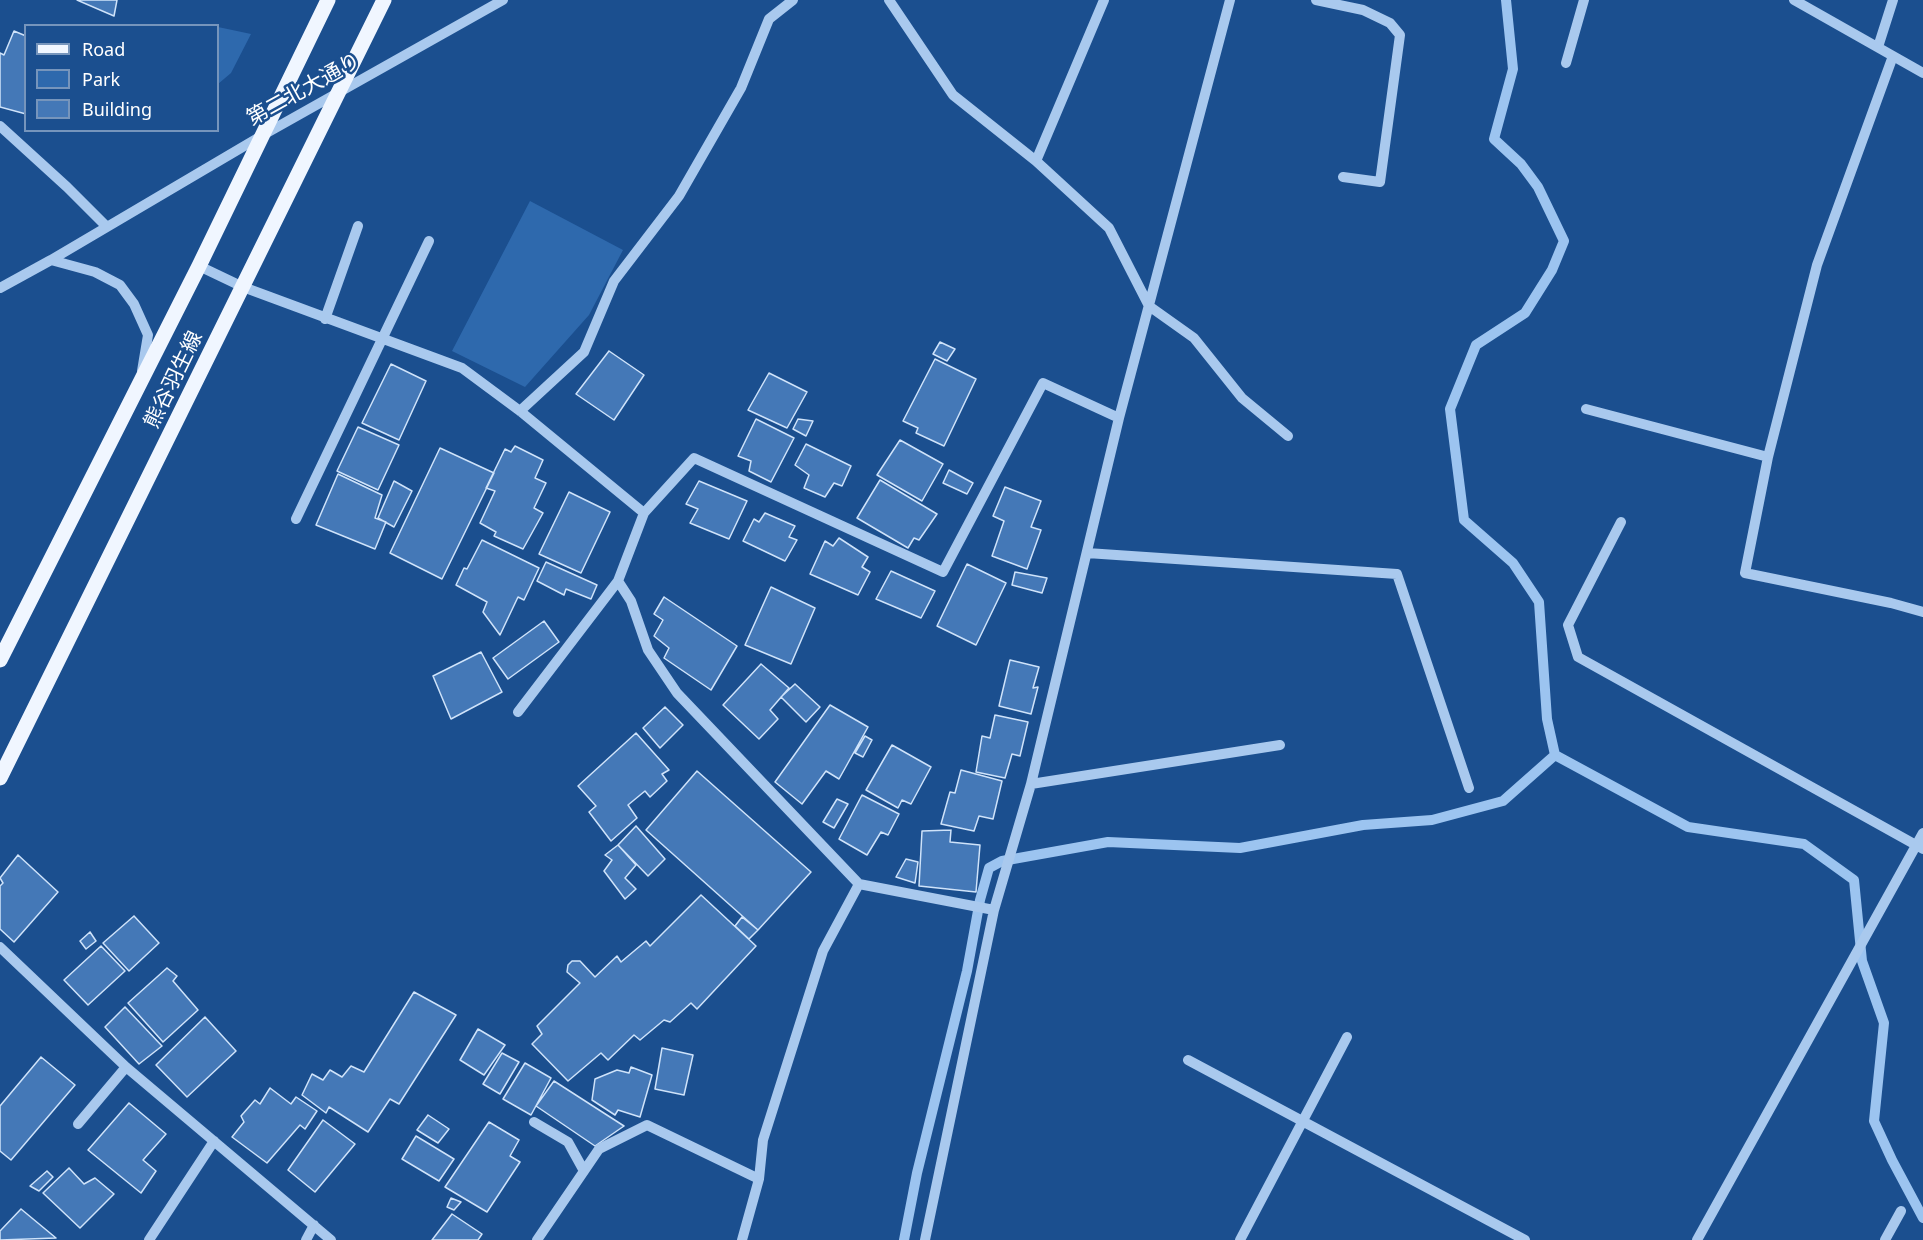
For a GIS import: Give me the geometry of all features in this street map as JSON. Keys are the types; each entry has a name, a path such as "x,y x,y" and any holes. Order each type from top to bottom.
{"main road":[{"name":"熊谷羽生線","path":"0,660 199,266 328,0"},
{"name":"熊谷羽生線","path":"0,778 384,0"}],"street":[{"name":"第二北大通り","path":"0,288 263,135 503,0"},
{"path":"520,411 584,352 614,281 679,196 741,88 769,19 793,0"},
{"path":"889,0 953,95 1036,161 1110,228 1149,306 1194,338 1242,398 1288,436"},
{"path":"1036,161 1104,0"},
{"path":"925,1240 993,910 1031,784 1119,418 1230,0"},
{"path":"1316,0 1363,10 1390,23 1400,35 1380,182 1343,177"},
{"path":"1566,63 1584,0"},
{"path":"1794,0 1923,73"},
{"path":"1878,47 1893,0"},
{"path":"1893,56 1817,265 1768,457 1745,573 1891,603 1923,612"},
{"path":"0,126 107,227"},
{"path":"325,319 358,226"},
{"path":"296,519 429,241"},
{"path":"51,260 95,272 110,279 120,285 134,304 148,335 140,383"},
{"path":"199,266 243,287 325,319 462,368 520,411 644,513"},
{"path":"518,712 618,581 644,513 694,458 943,572 1043,383 1119,418"},
{"path":"1586,409 1768,457"},
{"path":"1621,522 1568,625 1578,657 1920,847"},
{"path":"1087,553 1396,574 1469,788"},
{"path":"618,581 631,601 648,650 677,693 859,884 993,910"},
{"path":"1031,784 1280,745"},
{"path":"1697,1240 1920,847 1923,833"},
{"path":"742,1240 759,1179 763,1140 823,951 859,884"},
{"path":"0,947 126,1067 332,1240"},
{"path":"1240,1240 1347,1036"},
{"path":"1188,1060 1525,1240"},
{"path":"78,1124 126,1067"},
{"path":"534,1122 568,1142 584,1171"},
{"path":"537,1240 599,1149 647,1125 759,1179"},
{"path":"149,1240 214,1141"},
{"path":"1885,1240 1901,1211"},
{"path":"306,1240 314,1225"}],"green space":[{"path":"219,27 251,34 231,73 219,83"},
{"path":"530,201 623,250 589,315 525,387 452,351"}],"building":[{"path":"77,0 117,0 114,16"},
{"path":"14,31 24,35 24,113 0,107 0,53 4,55"},
{"path":"940,342 955,349 947,361 933,354"},
{"path":"609,351 644,375 614,420 576,394"},
{"path":"935,359 976,379 944,446 916,433 918,428 903,421"},
{"path":"391,364 426,381 399,440 362,423"},
{"path":"769,373 807,392 787,428 748,410"},
{"path":"756,419 794,438 771,482 749,471 751,461 738,456"},
{"path":"798,419 813,421 806,436 793,429"},
{"path":"358,427 399,445 378,490 337,471"},
{"path":"900,440 943,464 922,501 877,475"},
{"path":"806,444 851,466 842,486 834,483 825,497 804,488 809,475 795,465"},
{"path":"515,446 543,460 535,478 546,483 534,508 543,513 523,549 494,536 496,532 480,523 495,491 486,488 505,449 511,452"},
{"path":"440,448 494,473 442,579 390,553"},
{"path":"949,470 973,483 967,494 943,483"},
{"path":"338,474 382,495 375,518 386,522 375,549 316,525"},
{"path":"880,480 937,514 919,540 914,538 908,548 857,518"},
{"path":"394,481 412,491 394,527 378,518"},
{"path":"699,481 747,501 729,539 690,523 698,509 686,504"},
{"path":"1005,487 1041,501 1031,527 1041,530 1027,569 992,556 1004,521 993,516"},
{"path":"569,492 610,512 581,573 539,554"},
{"path":"765,513 795,526 789,537 797,540 785,561 743,541 754,519 759,522"},
{"path":"839,538 868,557 862,567 870,572 858,595 810,574 825,541 833,546"},
{"path":"482,540 539,568 524,600 518,597 500,635 483,612 487,602 456,585"},
{"path":"546,562 597,585 591,599 566,589 564,595 537,581"},
{"path":"967,564 1006,583 976,645 937,626"},
{"path":"891,571 935,591 921,618 876,599"},
{"path":"1015,572 1047,578 1042,593 1012,585"},
{"path":"771,587 815,608 791,664 745,645"},
{"path":"664,597 737,646 711,690 664,658 669,648 654,636 663,620 654,614"},
{"path":"544,621 559,642 508,679 493,658"},
{"path":"481,652 502,692 451,719 433,676"},
{"path":"1010,660 1039,667 1033,688 1038,687 1031,714 999,706"},
{"path":"761,664 789,688 770,710 778,719 759,739 723,705"},
{"path":"795,684 820,707 806,722 781,697"},
{"path":"830,705 868,727 839,779 826,771 802,804 775,782"},
{"path":"665,707 683,725 660,748 643,728"},
{"path":"995,715 1028,722 1020,756 1012,754 1005,778 976,772 982,736 990,738"},
{"path":"636,733 669,770 662,774 667,781 650,797 645,791 628,805 637,818 611,841 589,812 596,806 578,786"},
{"path":"865,736 872,740 863,757 855,753"},
{"path":"892,745 931,767 911,804 902,800 898,808 866,790"},
{"path":"961,770 1002,781 993,819 979,816 974,831 941,824 950,792 955,793"},
{"path":"697,771 811,872 758,930 646,830"},
{"path":"862,795 899,814 888,835 881,832 867,855 839,839"},
{"path":"837,799 848,804 834,828 823,822"},
{"path":"636,826 665,859 648,876 618,845"},
{"path":"951,830 950,842 980,845 976,892 919,886 922,831"},
{"path":"618,845 636,865 625,878 636,889 625,899 604,871 612,860 605,855"},
{"path":"18,855 58,892 14,942 0,929 0,886 3,883 0,878"},
{"path":"906,859 918,862 915,883 896,877"},
{"path":"701,895 756,946 697,1009 691,1003 670,1022 664,1020 640,1040 634,1035 608,1060 601,1053 568,1081 532,1044 542,1034 537,1026 580,983 567,972 568,965 572,961 580,961 595,977 617,956 621,962 646,941 650,946"},
{"path":"134,916 159,943 129,971 103,943"},
{"path":"742,917 758,930 749,939 735,926"},
{"path":"90,932 96,941 86,949 80,941"},
{"path":"101,946 125,971 88,1005 64,980"},
{"path":"167,968 177,976 173,981 198,1010 163,1042 128,1003"},
{"path":"414,992 456,1015 399,1104 390,1099 368,1132 329,1107 326,1113 302,1095 312,1074 323,1080 330,1070 342,1077 351,1066 364,1072"},
{"path":"125,1007 162,1046 139,1064 105,1027"},
{"path":"205,1017 236,1051 187,1097 156,1065"},
{"path":"478,1029 505,1045 484,1075 460,1060"},
{"path":"662,1048 693,1055 684,1095 655,1089"},
{"path":"502,1053 519,1062 500,1094 483,1084"},
{"path":"41,1057 75,1085 11,1160 0,1151 0,1106"},
{"path":"525,1063 551,1078 531,1115 503,1099"},
{"path":"631,1067 652,1075 640,1117 618,1110 615,1115 592,1100 595,1079 617,1070 629,1073"},
{"path":"554,1081 624,1126 595,1146 536,1106"},
{"path":"270,1088 291,1104 296,1097 317,1111 305,1129 300,1125 267,1163 232,1137 244,1122 241,1116 255,1100 260,1104"},
{"path":"129,1103 166,1134 143,1160 156,1171 141,1193 88,1150"},
{"path":"428,1115 449,1129 438,1143 417,1130"},
{"path":"323,1120 355,1144 315,1192 288,1170"},
{"path":"489,1122 519,1140 510,1156 520,1162 487,1212 445,1187"},
{"path":"416,1136 454,1159 439,1181 402,1159"},
{"path":"69,1168 84,1184 95,1178 114,1194 80,1228 43,1193"},
{"path":"47,1171 53,1177 39,1191 30,1186"},
{"path":"451,1198 461,1202 454,1210 447,1207"},
{"path":"21,1209 56,1238 0,1240 0,1231"},
{"path":"452,1214 482,1234 478,1240 432,1240"}],"waterway":[{"path":"1506,0 1513,69 1494,139 1521,164 1538,187 1564,241 1552,270 1525,313 1476,345 1450,409 1464,520 1513,563 1539,602 1547,719 1555,755 1688,827 1804,844 1854,880 1862,961 1884,1023 1874,1121 1923,1218"},
{"path":"904,1240 917,1173 967,971 980,900 989,868 1002,861 1108,842 1240,848 1363,825 1432,820 1503,801 1555,755"}]}
